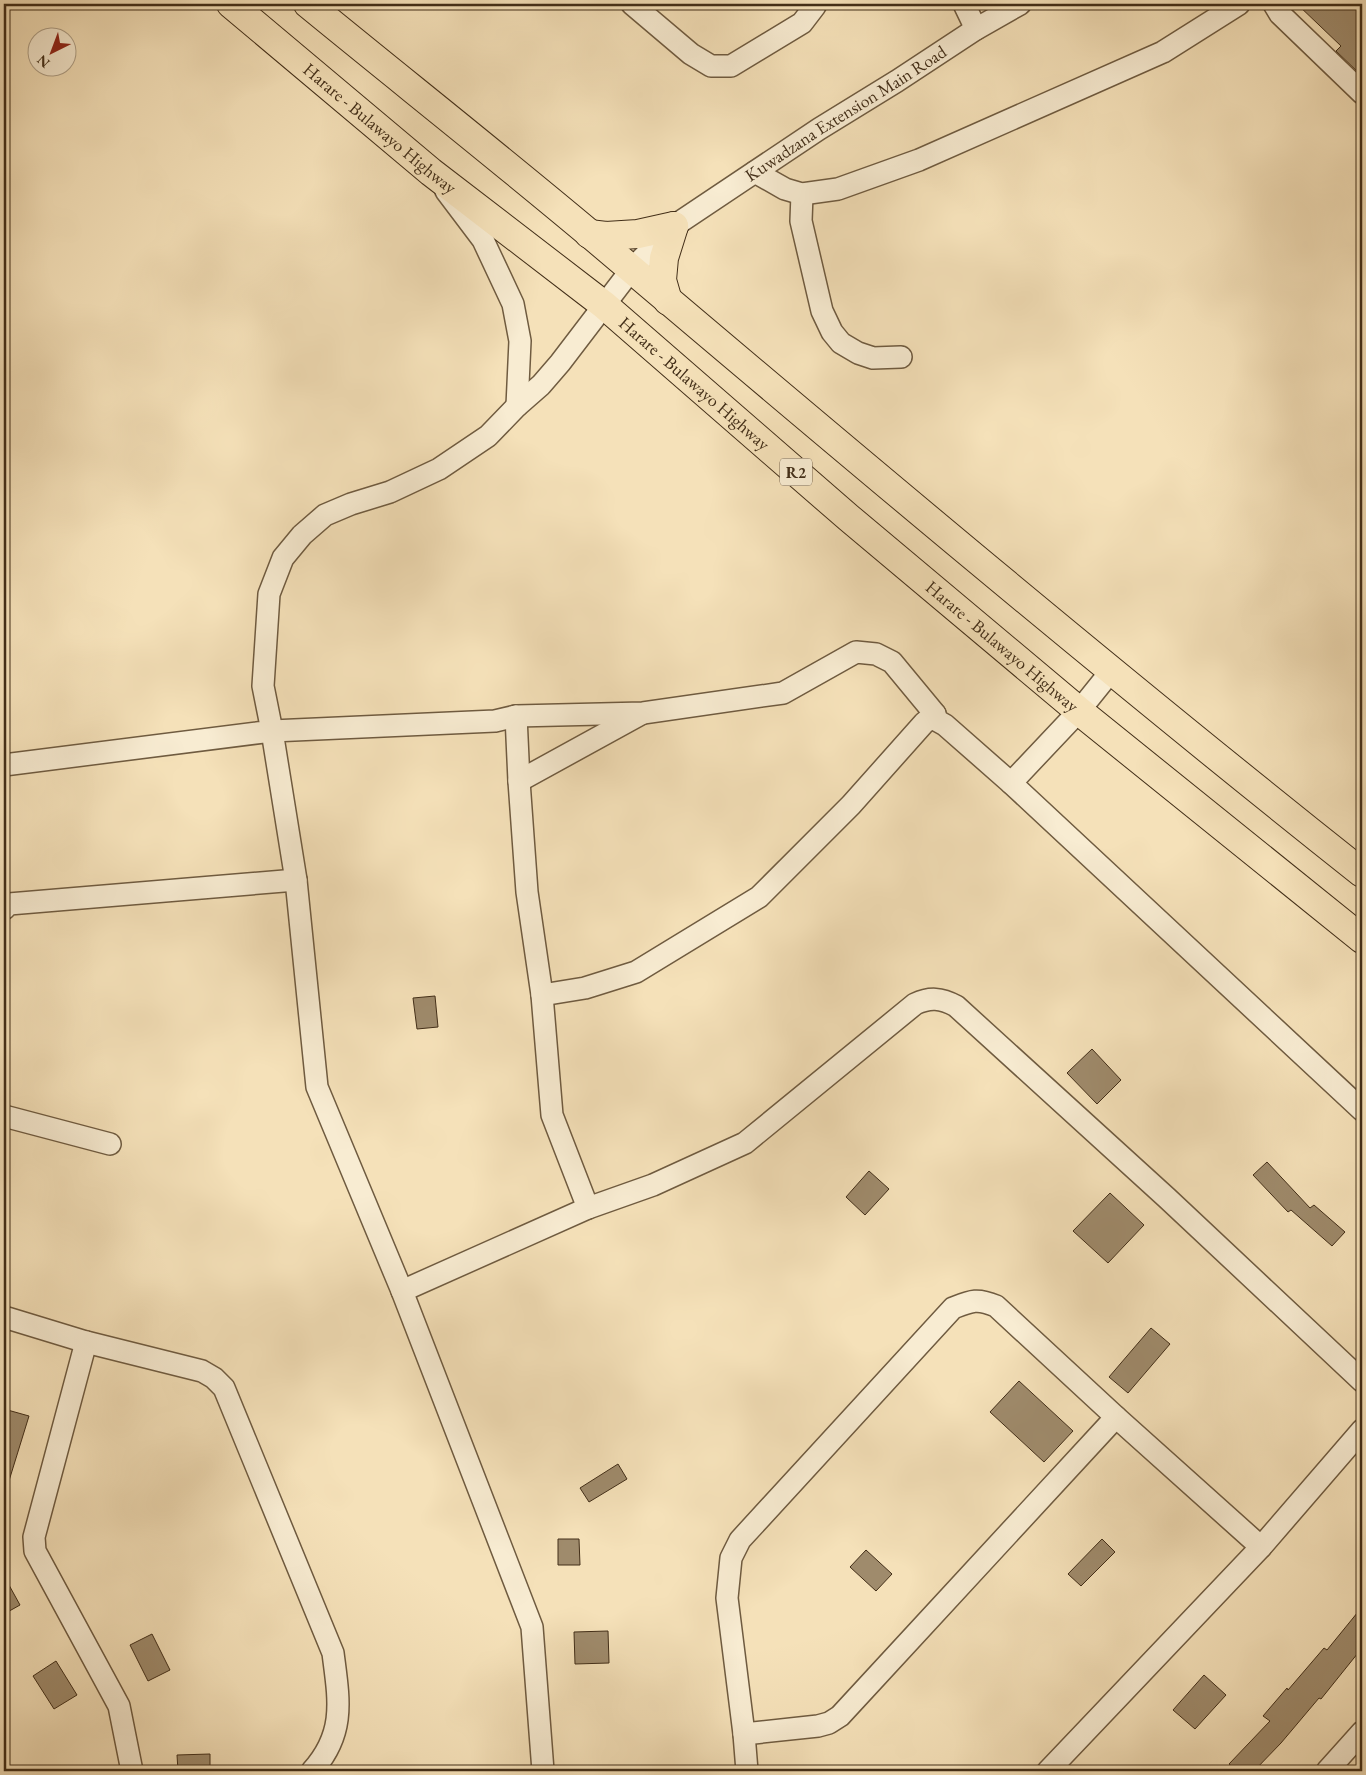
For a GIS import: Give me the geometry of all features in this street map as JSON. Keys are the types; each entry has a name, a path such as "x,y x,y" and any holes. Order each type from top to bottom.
{"highway":[{"name":"Harare - Bulawayo Highway","path":"231,4 431,172 604,305 849,518 1079,711 1362,939"},
{"path":"308,4 590,234 886,484 1236,773 1362,873"},
{"path":"590,234 606,236 638,234 674,226 664,258 662,280 668,301"}],"street":[{"path":"632,4 691,54 712,66 731,66 802,23 815,6 814,4"},
{"path":"964,4 976,29"},
{"name":"Kuwadzana Extension Main Road","path":"543,1771 532,1627 402,1291 317,1087 296,880 263,686 269,594 283,558 302,535 325,515 390,492 439,469 488,436 517,406 541,385 631,270 674,226 976,29 1020,4"},
{"path":"755,172 785,189 802,194 838,190 919,160 1163,52 1239,4"},
{"path":"1274,4 1280,14 1362,93"},
{"path":"431,172 482,240 513,304 520,341 517,406"},
{"path":"802,194 801,221 822,311 832,332 841,343 858,353 873,358 901,357"},
{"path":"4,765 272,731 495,721 516,716 643,713 783,693 856,652 876,654 892,662 935,714 936,720 945,725 1011,783 1362,1110"},
{"path":"1011,783 1079,711 1112,670"},
{"path":"519,781 643,713"},
{"path":"542,995 585,988 636,972 759,897 851,805 924,723 935,714"},
{"path":"516,716 527,892 542,995 552,1115 588,1208"},
{"path":"4,908 9,904 296,880"},
{"path":"402,1291 588,1208 653,1185 745,1143 914,1004 933,998 956,1006 1153,1185 1362,1381"},
{"path":"4,1116 110,1144"},
{"path":"746,1771 744,1734 727,1598 731,1558 740,1540 953,1308 970,1301 982,1300 996,1306 1261,1547"},
{"path":"4,1318 86,1342 202,1371 214,1378 224,1388 333,1653 338,1693 337,1723 332,1742 323,1759 312,1771"},
{"path":"86,1342 34,1537 34,1544 35,1551 119,1706 132,1771"},
{"path":"744,1734 818,1726 829,1723 840,1716 1116,1417"},
{"path":"1048,1771 1261,1547 1362,1430"},
{"path":"1326,1771 1362,1732"}],"building":[{"path":"1297,4 1362,4 1362,76 1336,51 1341,46"},
{"path":"435,996 438,1027 417,1029 413,998"},
{"path":"1092,1049 1121,1080 1097,1104 1067,1073"},
{"path":"1267,1162 1310,1208 1314,1205 1345,1232 1332,1246 1291,1210 1288,1212 1253,1175"},
{"path":"869,1171 889,1189 865,1215 846,1197"},
{"path":"1110,1193 1144,1225 1108,1263 1073,1231"},
{"path":"1151,1328 1170,1344 1128,1393 1109,1377"},
{"path":"1019,1381 1073,1431 1044,1462 990,1412"},
{"path":"4,1409 29,1416 8,1484 4,1483"},
{"path":"618,1464 627,1479 589,1502 580,1488"},
{"path":"558,1539 579,1539 580,1565 558,1565"},
{"path":"1102,1539 1115,1552 1081,1586 1068,1574"},
{"path":"866,1550 892,1574 876,1591 850,1567"},
{"path":"4,1576 20,1605 4,1614"},
{"path":"1362,1607 1362,1648 1321,1699 1319,1698 1281,1743 1254,1771 1237,1771 1229,1764 1270,1721 1263,1716 1324,1648 1327,1650"},
{"path":"608,1631 609,1663 575,1664 574,1632"},
{"path":"152,1634 170,1670 148,1681 130,1645"},
{"path":"56,1661 77,1695 54,1709 33,1676"},
{"path":"1204,1675 1226,1695 1195,1729 1173,1710"},
{"path":"210,1754 210,1771 178,1771 177,1755"}]}
